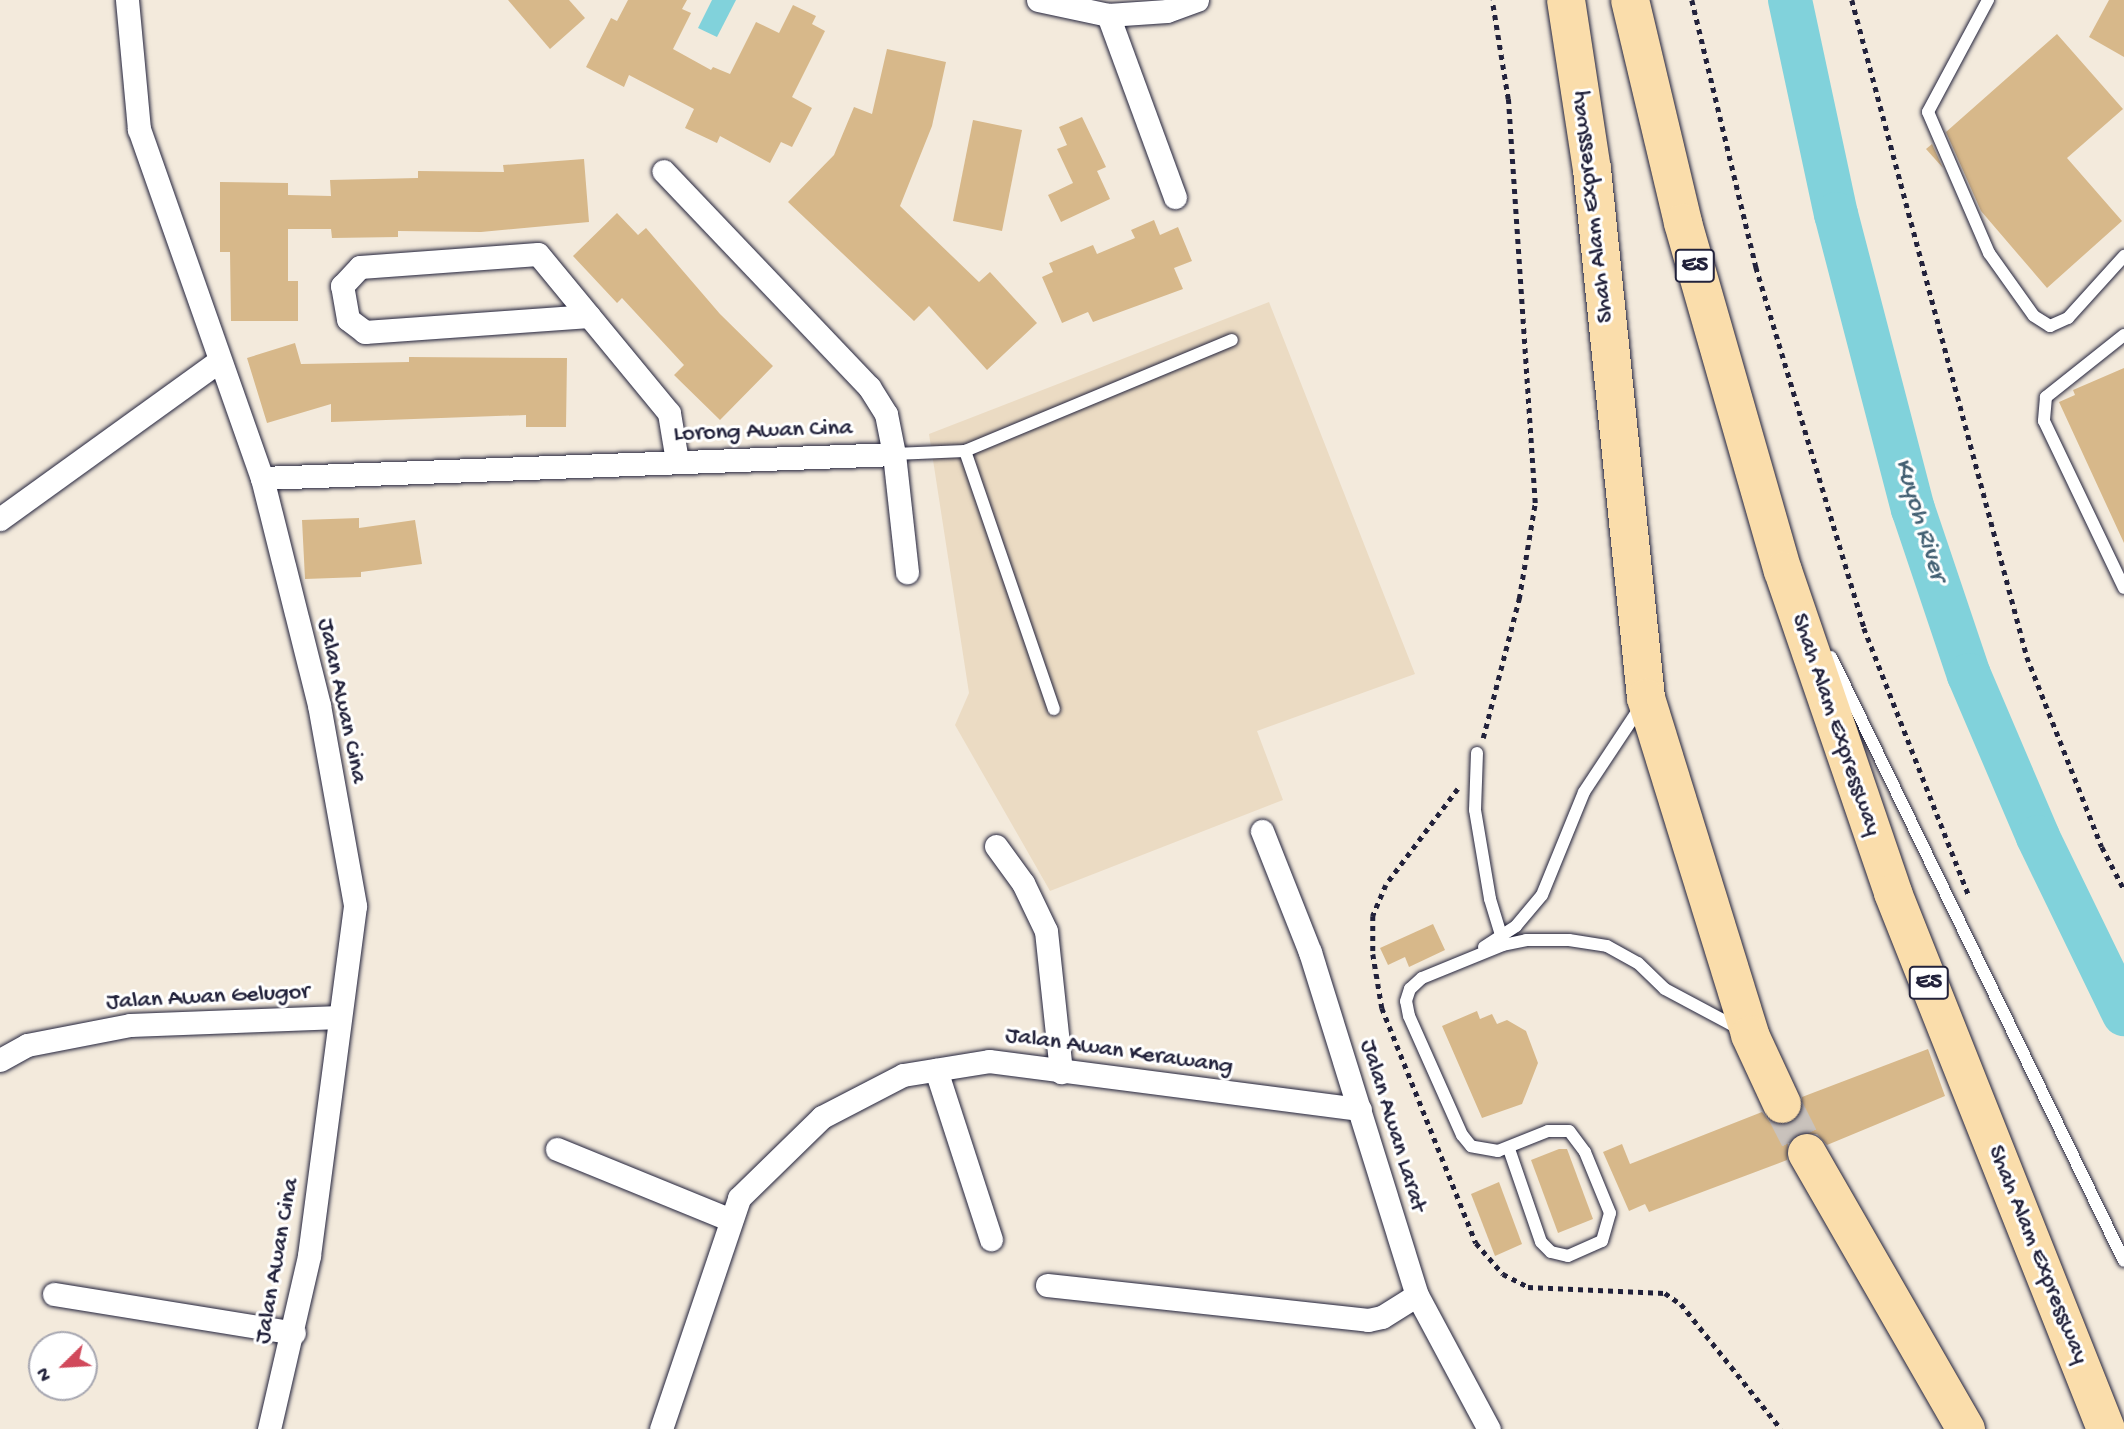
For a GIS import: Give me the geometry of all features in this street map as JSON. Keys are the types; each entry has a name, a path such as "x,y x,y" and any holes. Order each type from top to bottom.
{"highway":[{"name":"Shah Alam Expressway","path":"1566,0 1592,169 1646,698 1750,1035 1782,1104"},
{"name":"Shah Alam Expressway","path":"1629,0 1683,223 1771,530 1893,893 2106,1429"},
{"path":"1807,1153 1966,1429"}],"street":[{"name":"Jalan Awan Cina","path":"127,0 138,129 218,362 262,478 318,705 355,906 309,1256 294,1333 269,1429"},
{"path":"1038,0 1108,15 1167,11 1197,0"},
{"path":"1108,15 1175,197"},
{"name":"Lorong Awan Cina","path":"262,478 894,454 886,414 869,387 663,171"},
{"path":"589,316 365,332 348,319 342,286 360,267 538,254 669,413 677,461"},
{"path":"0,519 218,362"},
{"path":"894,454 907,572"},
{"name":"Jalan Awan Larat","path":"1262,831 1310,952 1417,1295 1489,1429"},
{"path":"996,846 1023,883 1046,930 1061,1072"},
{"name":"Jalan Awan Gelugor","path":"0,1060 27,1045 130,1025 340,1017"},
{"name":"Jalan Awan Kerawang","path":"661,1429 739,1198 822,1117 903,1075 989,1061 1360,1109"},
{"path":"936,1070 991,1239"},
{"path":"557,1149 731,1220"},
{"path":"1047,1285 1368,1320 1382,1317 1417,1295"},
{"path":"54,1294 294,1333"}],"lane":[{"path":"1988,0 1928,112 1989,253 2034,316 2050,326 2068,318 2124,256"},
{"path":"2124,335 2046,397 2044,421 2124,588"},
{"path":"894,454 965,451 1232,340"},
{"path":"965,451 1054,709"},
{"path":"1771,530 2124,1261"},
{"path":"1470,957 1531,912 1542,895 1584,792 1646,698"},
{"path":"1477,753 1475,810 1490,900 1501,936"},
{"path":"1508,1149 1534,1227 1546,1247 1568,1256 1602,1241 1610,1213 1585,1152 1569,1131 1548,1131 1508,1149 1483,1150 1471,1146 1462,1135 1406,1001 1410,989 1422,978 1470,957 1526,940 1607,946 1638,962 1665,989 1750,1035"}],"path":[{"path":"1492,0 1507,99 1535,503 1519,599 1477,753 1464,781 1386,885 1373,916 1373,941 1382,1008 1476,1243 1503,1274 1528,1287 1665,1293 1681,1304 1781,1429"},
{"path":"1692,0 1756,267 1864,628 1972,904"},
{"path":"1852,0 2026,657 2102,847 2124,889"}],"shaded area":[{"path":"1269,302 1415,674 1257,731 1283,800 1050,891 955,725 969,693 929,434"}],"water":[{"path":"712,0 736,0 717,37 698,28"}],"building":[{"path":"508,0 569,0 585,18 550,49"},
{"path":"628,0 687,0 682,9 691,13 673,49 711,70 713,67 730,74 756,22 779,33 793,5 816,16 812,24 825,31 792,97 812,108 792,147 781,142 770,163 720,136 717,143 685,128 694,109 629,75 624,87 586,67 611,18 617,21"},
{"path":"2109,0 2124,0 2124,57 2089,37"},
{"path":"2057,34 2123,109 2067,158 2122,221 2047,288 1981,211 1946,132"},
{"path":"887,49 946,62 932,126 900,206 979,282 990,272 1037,323 987,370 929,306 914,321 788,202 834,155 854,107 872,114"},
{"path":"1082,117 1106,167 1097,171 1110,199 1061,222 1048,195 1073,183 1057,149 1067,145 1059,127"},
{"path":"973,120 1022,130 1002,231 953,221"},
{"path":"1932,144 1943,168 1926,149"},
{"path":"584,159 589,222 481,232 398,231 398,237 332,238 331,229 288,229 288,281 298,281 298,321 231,321 230,252 220,252 220,182 288,183 288,195 331,196 330,180 418,178 418,171 504,172 503,165"},
{"path":"617,213 638,235 646,228 720,314 773,366 720,420 674,375 684,365 622,298 617,303 573,256"},
{"path":"1154,220 1160,235 1178,227 1192,261 1174,268 1183,289 1093,322 1088,312 1062,323 1042,277 1053,272 1049,263 1093,245 1097,254 1135,238 1131,230"},
{"path":"295,343 301,364 409,362 409,357 567,358 566,427 526,427 526,415 331,422 331,404 267,423 247,358"},
{"path":"2124,368 2124,543 2059,402 2075,395 2073,390"},
{"path":"359,518 359,528 415,520 422,564 361,572 361,577 305,579 302,520"},
{"path":"1433,924 1445,950 1409,967 1405,957 1388,965 1380,948"},
{"path":"1477,1011 1480,1019 1492,1014 1497,1024 1507,1020 1526,1031 1538,1063 1522,1104 1482,1118 1442,1026"},
{"path":"1928,1049 1945,1096 1827,1145 1817,1134 1797,1134 1788,1143 1787,1160 1649,1212 1645,1204 1629,1211 1603,1152 1622,1144 1630,1164 1762,1112 1770,1122 1791,1124 1800,1116 1802,1097"},
{"path":"1559,1149 1567,1149 1593,1219 1558,1233 1531,1160"},
{"path":"1499,1182 1522,1244 1495,1256 1471,1194"}],"waterway":[{"name":"Kuyoh River","path":"1790,0 1836,214 1913,509 1969,675 2038,837 2124,1014"}],"tunnel":[{"path":"1782,1104 1807,1153"}]}
